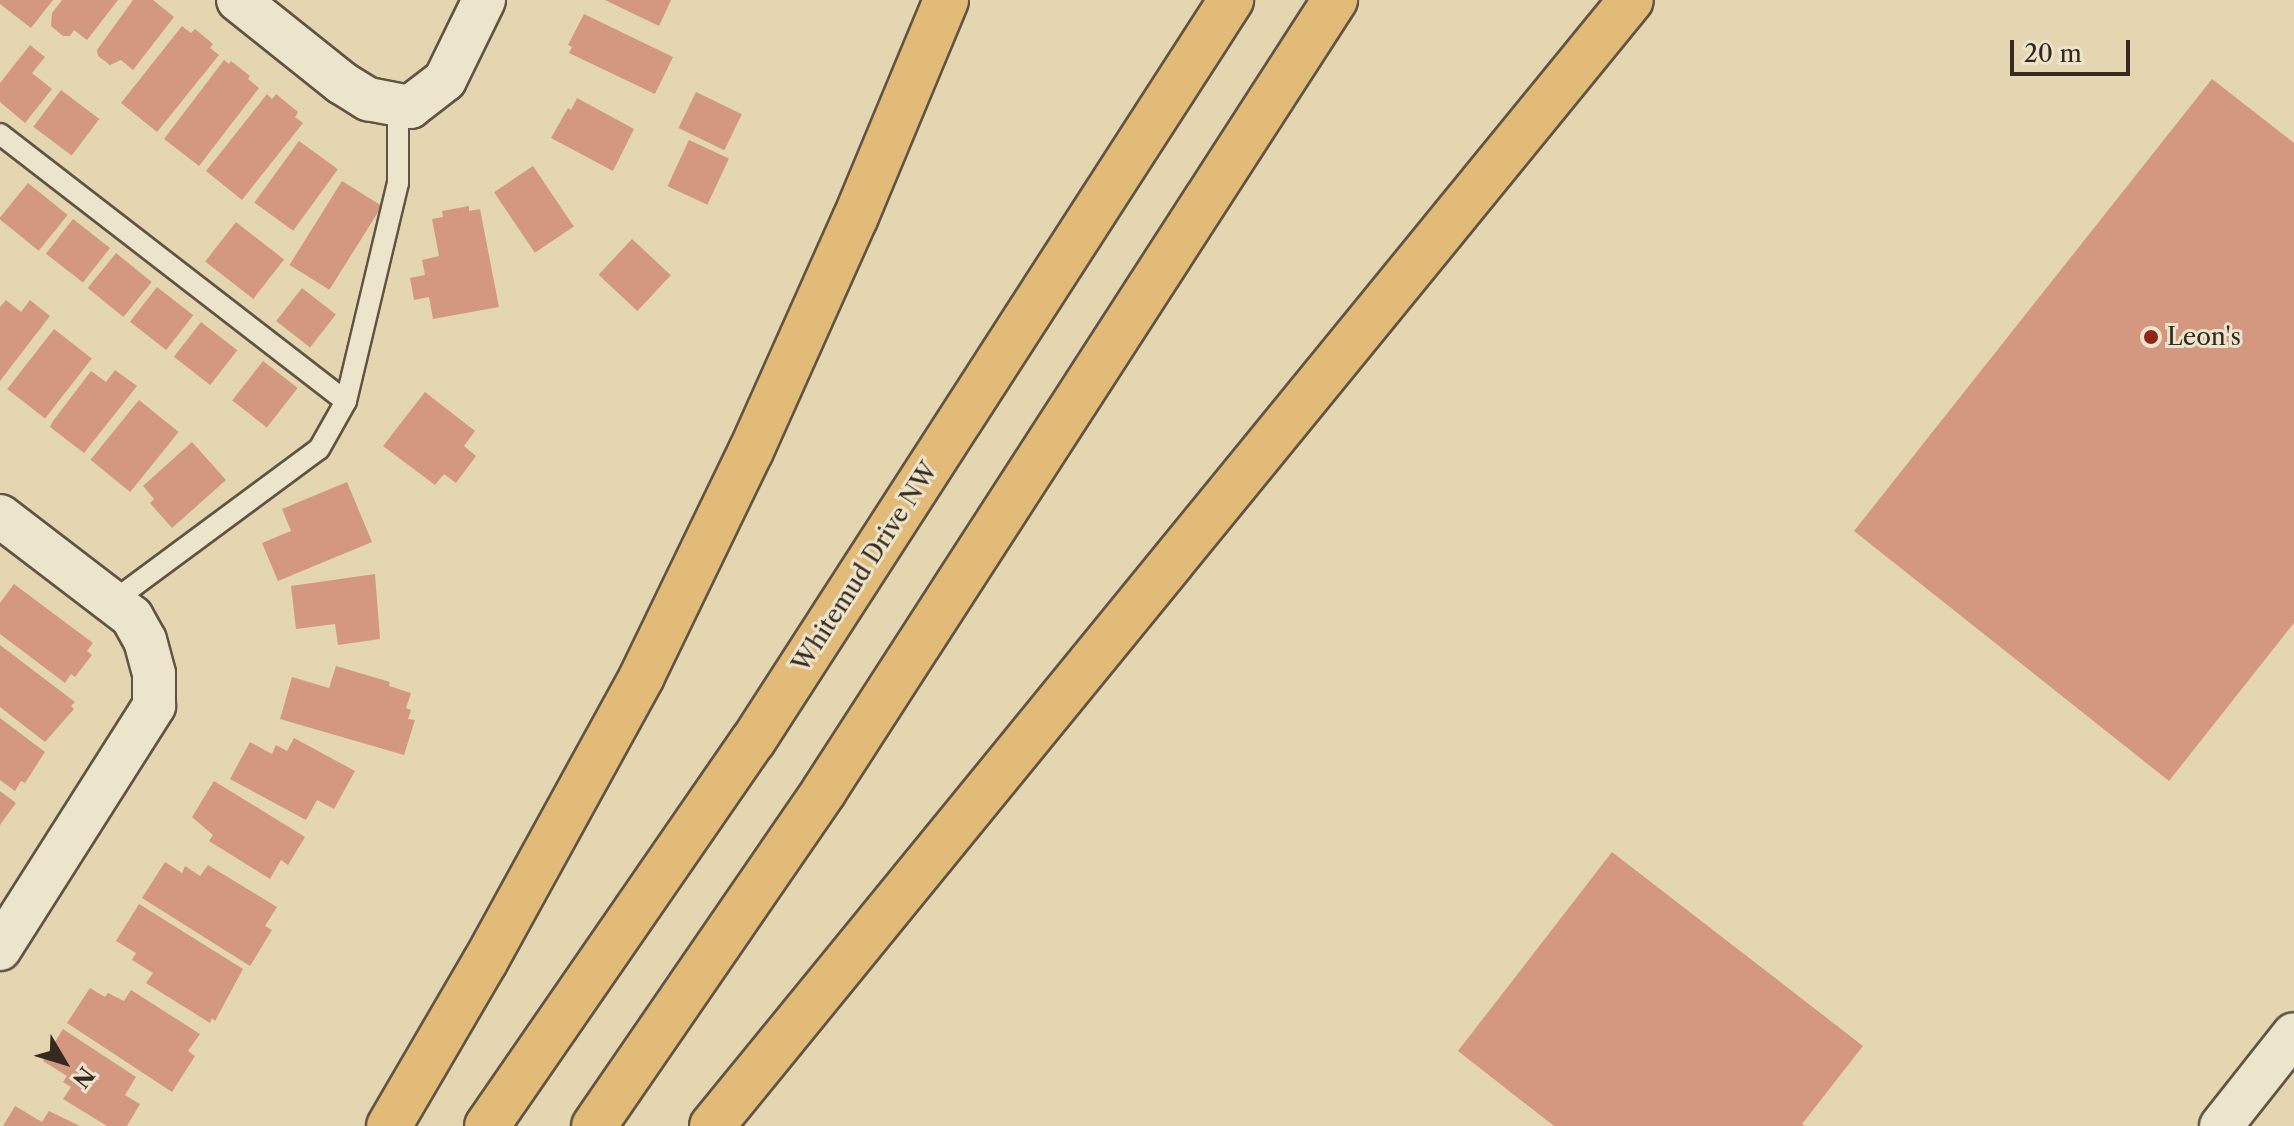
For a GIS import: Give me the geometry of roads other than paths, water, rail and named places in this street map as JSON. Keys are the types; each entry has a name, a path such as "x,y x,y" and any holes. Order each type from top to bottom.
{"highway":[{"path":"389,1126 485,962 642,676 751,451 855,219 946,0"},
{"name":"Whitemud Drive NW","path":"487,1126 753,741 1231,0"},
{"path":"594,1126 824,791 1335,0"},
{"path":"712,1126 1631,0"}],"street":[{"path":"238,0 342,83 368,99 410,107 445,80 484,0"},
{"path":"0,516 132,617 145,640 154,674 154,706 0,949"},
{"path":"2221,1126 2294,1034"}],"lane":[{"path":"112,602 319,449 346,401 398,183 398,105"},
{"path":"0,134 346,401"}],"place":[{"name":"Leon's","path":"2151,337"}]}
